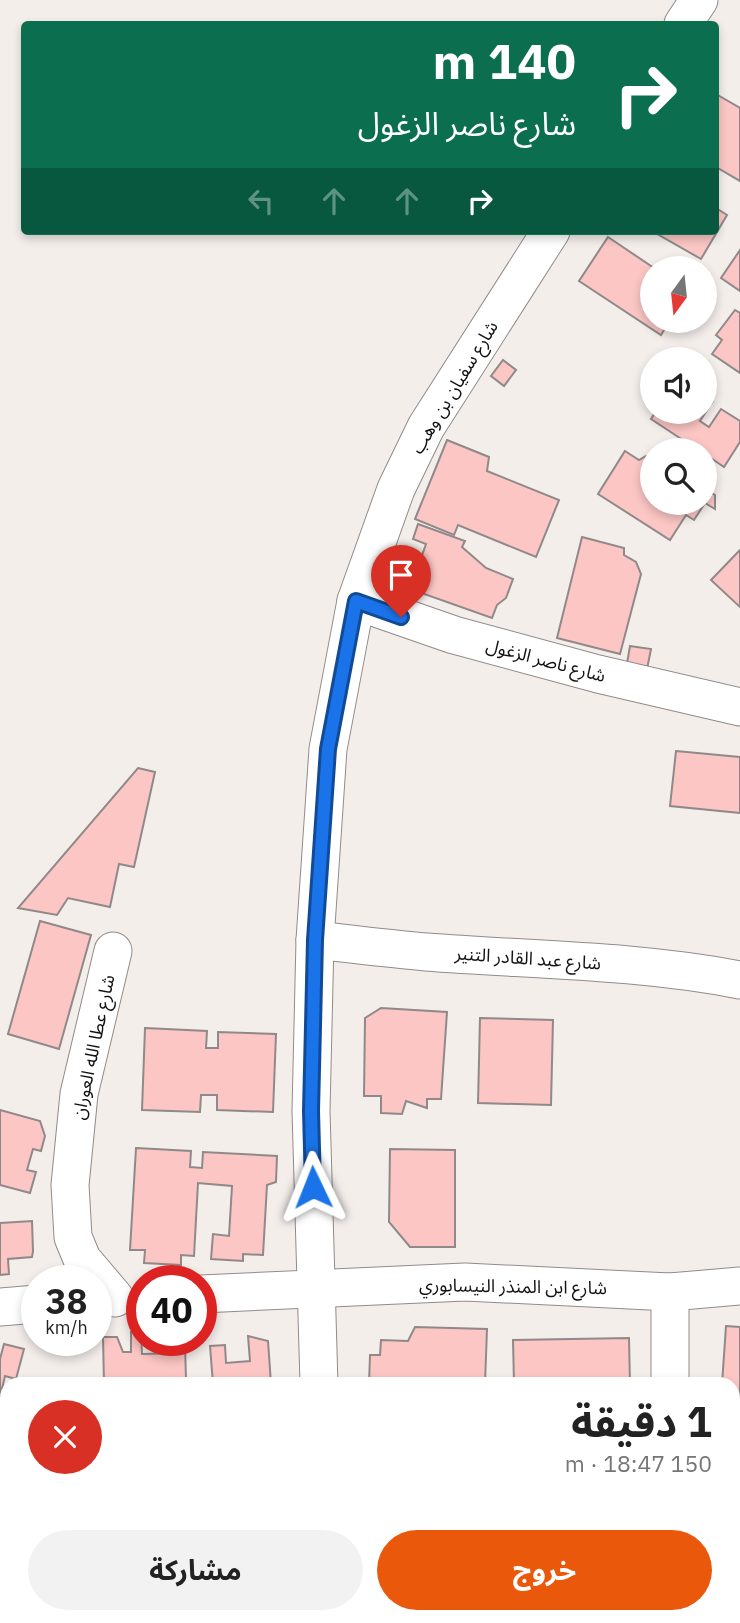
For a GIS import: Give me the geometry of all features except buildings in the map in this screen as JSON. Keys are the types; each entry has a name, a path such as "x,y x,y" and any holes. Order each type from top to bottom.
{"street":[{"path":"685,21 699,0"},
{"name":"شارع سفيان بن وهب","path":"319,1377 311,1111 315,940 328,749 356,601 396,489 426,426 548,235"},
{"name":"شارع ناصر الزغول","path":"356,601 454,635 598,674 740,707"},
{"name":"شارع عبد القادر التنير","path":"315,940 425,952 599,962 695,972 740,980"},
{"name":"شارع عطا الله العوران","path":"113,951 79,1094 70,1185 73,1237 82,1259 118,1298"},
{"name":"شارع ابن المنذر النيسابوري","path":"217,1293 465,1282 670,1292 740,1286"},
{"path":"670,1292 670,1377"},
{"path":"0,1307 21,1305"}],"route":[{"path":"313,1187 311,1111 315,940 328,749 356,601 401,617"}]}
